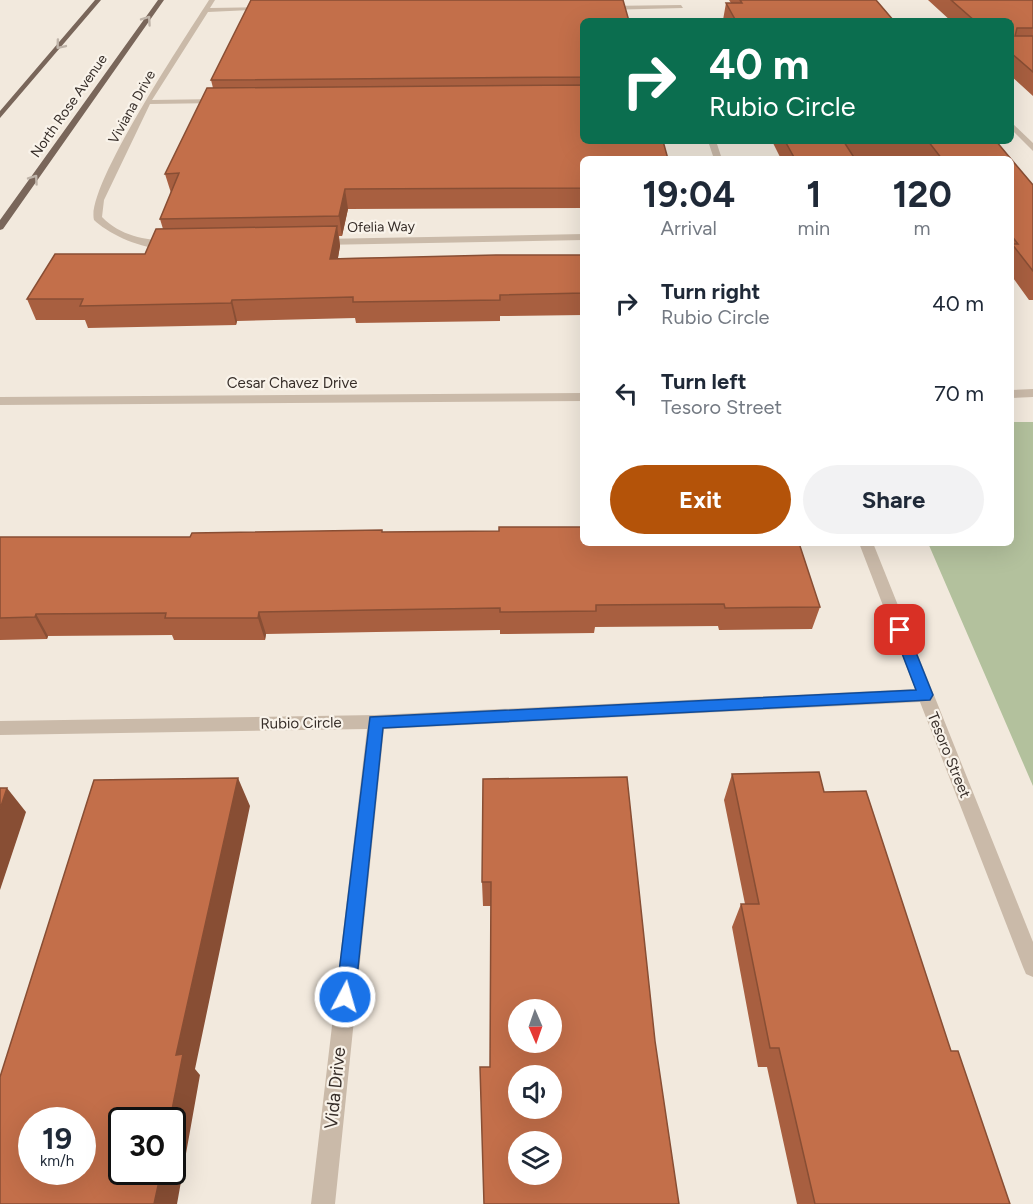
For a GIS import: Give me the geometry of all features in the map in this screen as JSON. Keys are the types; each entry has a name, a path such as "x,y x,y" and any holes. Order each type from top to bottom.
{"main road":[{"path":"0,116 98,0"},
{"name":"North Rose Avenue","path":"0,227 161,0"}],"street":[{"name":"Viviana Drive","path":"183,244 135,241 108,231 97,218 99,200 147,102 212,0"},
{"path":"598,8 682,7"},
{"path":"206,10 277,9"},
{"path":"147,102 230,101"},
{"path":"1014,127 1033,148"},
{"name":"Ofelia Way","path":"313,242 580,237"},
{"path":"1014,394 1033,393"},
{"name":"Cesar Chavez Drive","path":"0,401 580,397"},
{"name":"Tesoro Street","path":"867,546 1033,967"},
{"name":"Rubio Circle","path":"0,729 376,722 925,695"},
{"name":"Vida Drive","path":"323,1204 376,722"}],"green space":[{"path":"1014,422 1033,422 1033,786 929,546 1014,546"}],"building":[{"path":"251,0 623,0 628,18 580,18 580,77 211,80"},
{"path":"740,0 876,0 891,18 734,18 726,3 742,3"},
{"path":"951,0 1033,0 1033,28 1017,28 1015,36 1033,36 1033,72 1014,56 1014,18 972,18"},
{"path":"580,85 580,144 664,144 667,156 580,156 580,188 345,189 339,216 160,219 179,173 165,174 207,88"},
{"path":"787,144 845,144 853,156 793,156"},
{"path":"930,144 998,144 1008,156 940,156"},
{"path":"1014,163 1033,185 1033,271 1014,247 1014,244 1018,244 1014,239"},
{"path":"337,226 330,259 580,255 580,293 500,295 500,300 353,302 353,297 232,300 231,303 80,306 83,299 27,299 55,254 145,254 156,229"},
{"path":"499,527 580,527 580,546 800,546 820,607 725,608 724,604 596,605 596,611 500,612 500,608 259,612 258,618 165,618 166,613 36,614 35,617 0,618 0,537 190,537 192,533 382,530 382,532 499,531"},
{"path":"819,772 824,792 866,791 951,1051 958,1051 1010,1204 815,1204 779,1048 770,1048 741,904 759,904 732,774"},
{"path":"627,777 655,1041 679,1204 484,1204 480,1067 490,1067 491,882 482,882 483,779"},
{"path":"238,778 176,1055 183,1054 173,1107 108,1107 108,1185 158,1185 154,1204 0,1204 0,1077 94,780"},
{"path":"0,788 7,788 0,809"}],"route":[{"path":"345,997 376,722 925,695 900,630"}]}
